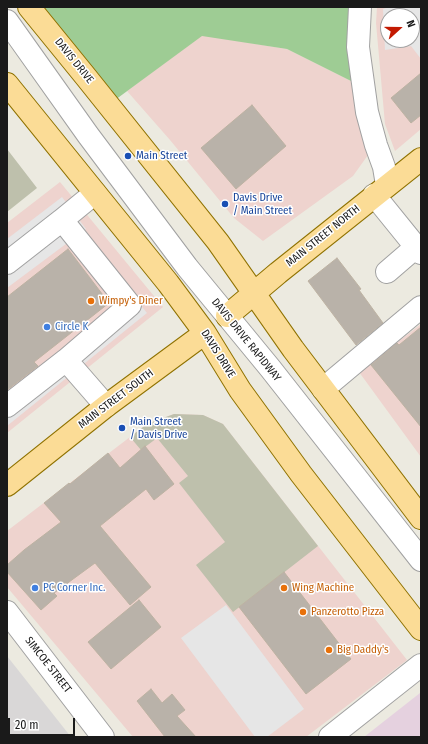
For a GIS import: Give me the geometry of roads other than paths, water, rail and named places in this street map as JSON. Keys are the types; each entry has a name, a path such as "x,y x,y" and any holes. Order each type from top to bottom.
{"main road":[{"name":"DAVIS DRIVE","path":"29,7 218,242 293,350 421,518"},
{"name":"DAVIS DRIVE","path":"7,84 168,283 205,333 240,390 301,474 421,629"},
{"name":"MAIN STREET NORTH","path":"228,316 253,294 421,159"},
{"name":"MAIN STREET SOUTH","path":"7,485 106,406 205,333"}],"street":[{"path":"360,7 358,47 367,112 384,167 381,190 419,250 387,272"},
{"name":"DAVIS DRIVE RAPIDWAY","path":"7,21 88,135 187,267 228,316 421,560"},
{"name":"DAVIS DRIVE RAPIDWAY","path":"7,45 88,135"},
{"path":"7,263 95,193"},
{"path":"7,406 66,360 130,305 62,220"},
{"path":"323,389 421,307"},
{"name":"MAIN STREET SOUTH","path":"205,333 228,316"},
{"path":"66,360 106,406"},
{"name":"DAVIS DRIVE RAPIDWAY","path":"407,543 421,569"},
{"name":"SIMCOE STREET","path":"7,612 103,737"},
{"path":"330,737 421,665"}],"place":[{"name":"Main Street","path":"128,156"},
{"name":"Davis Drive / Main Street","path":"225,204"},
{"name":"Wimpy's Diner","path":"91,301"},
{"name":"Circle K","path":"47,327"},
{"name":"Main Street / Davis Drive","path":"122,428"},
{"name":"PC Corner Inc.","path":"35,588"},
{"name":"Wing Machine","path":"284,588"},
{"name":"Panzerotto Pizza","path":"303,612"},
{"name":"Big Daddy's","path":"329,650"}]}
